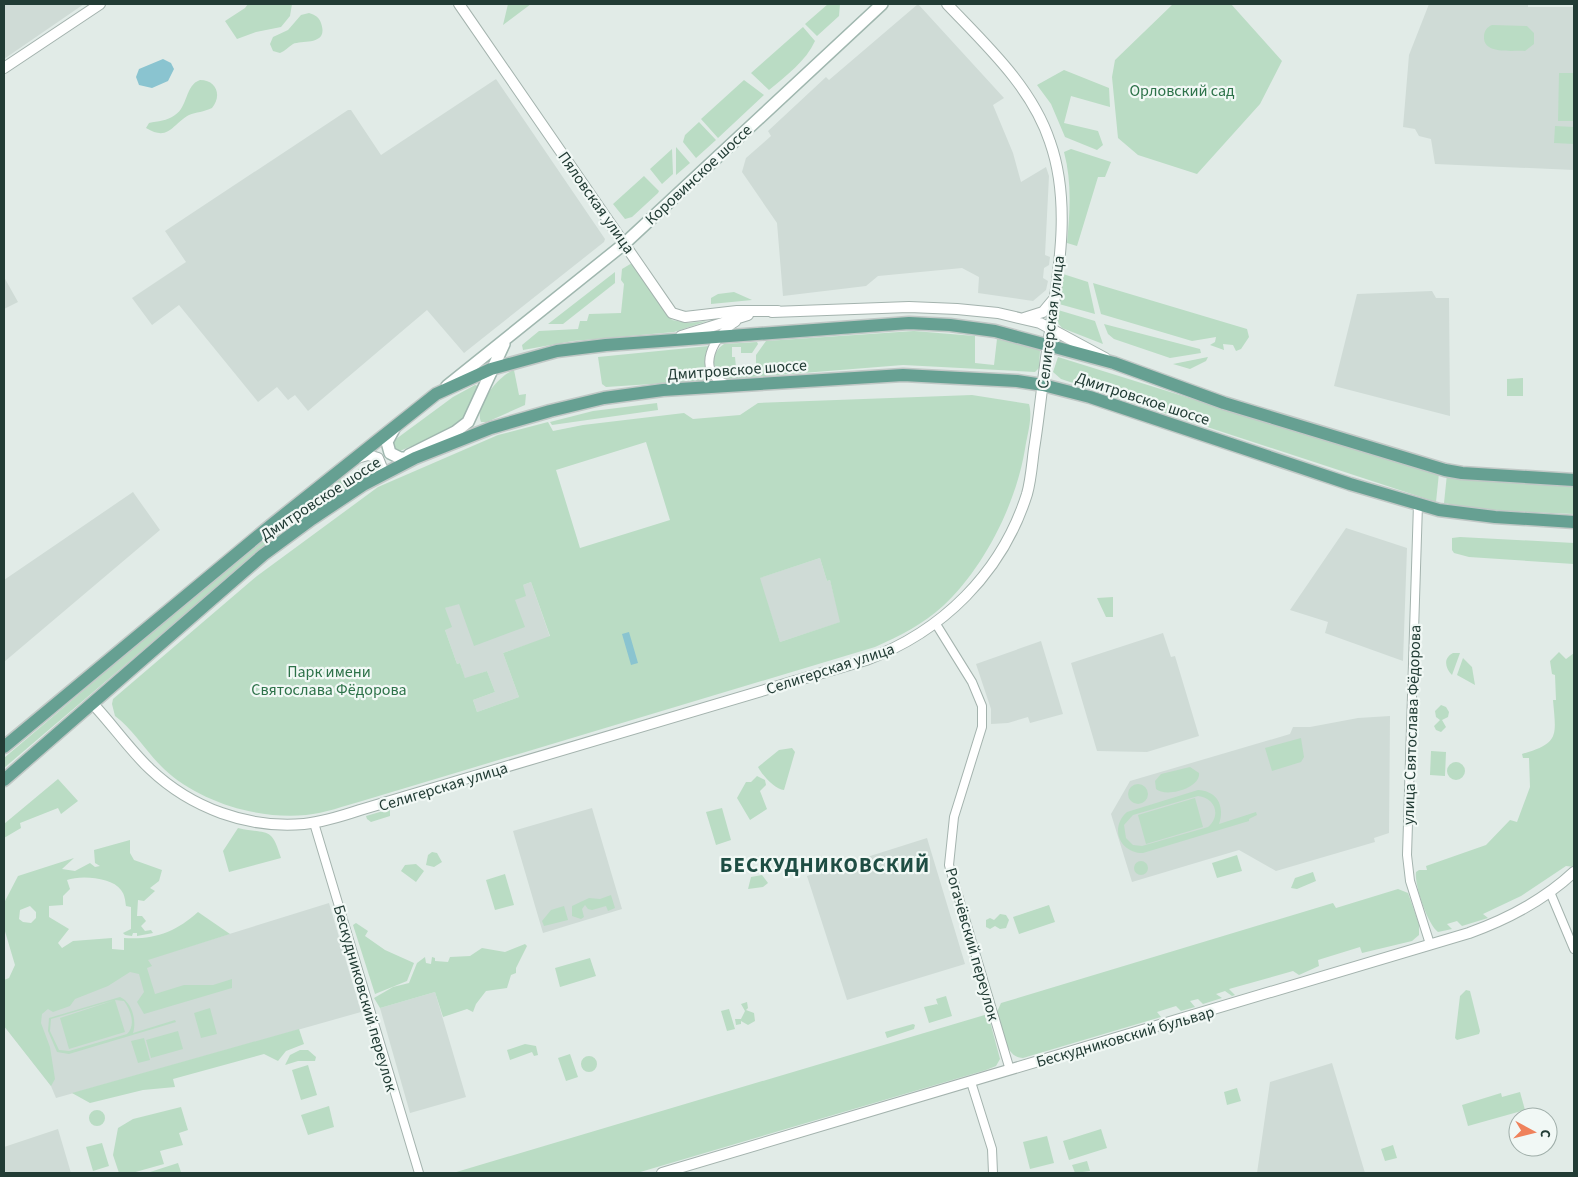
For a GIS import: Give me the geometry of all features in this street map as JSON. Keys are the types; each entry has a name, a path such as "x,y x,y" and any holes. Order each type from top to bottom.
{"main road":[{"name":"Коровинское шоссе","path":"436,394 624,244 882,4"},
{"name":"Дмитровское шоссе","path":"4,747 270,526 436,394 491,369 557,350 909,324 950,325 995,331 1114,363 1224,403 1445,470 1462,473 1574,480"},
{"name":"Коровинское шоссе","path":"491,369 508,338"},
{"name":"Дмитровское шоссе","path":"4,780 263,555 312,519 409,458 455,432 468,422 478,406 491,369"},
{"name":"Дмитровское шоссе","path":"409,458 498,426 577,404 663,390 903,375 943,375 1043,384 1090,397 1350,484 1455,513 1495,518 1574,522"},
{"path":"394,429 388,439 387,447 392,454 409,458"}],"street":[{"path":"4,68 100,4"},
{"name":"Пяловская улица","path":"459,4 624,244 642,267 664,305 678,316 696,317 738,311 778,311"},
{"name":"Селигерская улица","path":"92,703 149,768 170,785 199,804 255,822 281,824 314,822 866,660 893,649 936,624 958,605 985,576 1013,530 1027,493 1054,300 1061,209 1058,175 1051,143 1026,94 998,59 947,4"},
{"path":"1024,318 1043,312 1054,300"},
{"path":"663,342 746,316 778,311 909,307 957,308 1024,318 1050,328 1114,363"},
{"path":"735,386 720,382 710,370 710,354 718,337 727,328 746,316"},
{"path":"353,460 365,455 378,458 382,468 373,480"},
{"name":"улица Святослава Фёдорова","path":"1418,504 1407,854 1410,881 1430,944"},
{"name":"Рогачёвский переулок","path":"936,624 972,682 982,706 982,727 954,817 949,865 1010,1070"},
{"name":"Бескудниковский переулок","path":"314,822 419,1173"},
{"name":"Бескудниковский бульвар","path":"662,1173 1489,926 1523,909 1550,892 1574,872"},
{"path":"1550,892 1574,949"},
{"path":"971,1082 992,1149 994,1173"}],"shaded area":[{"path":"4,4 84,4 4,59"},
{"path":"918,4 1004,98 993,105 1013,153 1021,182 1046,167 1049,176 1045,255 1050,257 1049,265 1044,268 1043,278 1048,281 1046,290 1033,301 978,293 979,277 962,268 878,276 866,286 783,296 777,223 742,172 746,158 771,136 768,131 826,77 829,80"},
{"path":"1429,4 1528,4 1528,7 1574,7 1574,170 1435,164 1431,139 1419,136 1415,129 1403,127 1409,55"},
{"path":"496,79 605,239 604,242 464,353 427,310 308,411 295,395 288,400 277,387 258,402 179,305 152,325 132,298 186,262 165,231 348,110 351,110 381,155"},
{"path":"4,277 18,302 4,309"},
{"path":"1432,291 1436,298 1449,298 1450,416 1334,386 1357,294"},
{"path":"133,492 160,530 4,662 4,580"},
{"path":"1346,528 1407,548 1403,661 1325,633 1328,622 1290,610"},
{"path":"820,558 827,581 830,580 841,622 780,642 759,578"},
{"path":"531,582 550,637 503,653 519,697 477,712 473,700 495,692 487,671 465,679 460,663 457,664 445,630 445,608 459,603 515,600 523,585"},
{"path":"1163,633 1171,657 1175,656 1199,736 1147,752 1097,751 1071,663"},
{"path":"1041,641 1063,714 1030,723 1028,717 1008,723 991,724 991,709 976,664"},
{"path":"1390,716 1389,833 1374,838 1375,842 1276,871 1239,850 1132,882 1111,814 1130,781 1290,734 1293,727 1310,727 1358,718"},
{"path":"592,808 622,909 543,933 513,831"},
{"path":"927,838 965,964 847,1000 807,876"},
{"path":"329,903 361,1012 56,1098 51,1086 4,1026 4,1016 126,966"},
{"path":"435,992 466,1097 410,1113 380,1008"},
{"path":"1332,1063 1365,1173 1257,1173 1270,1082"},
{"path":"58,1129 71,1173 4,1173 4,1147"}],"green space":[{"path":"248,4 292,4 290,16 281,27 256,32 237,39 225,21"},
{"path":"508,4 531,4 503,25"},
{"path":"828,4 840,4 839,16 817,36 805,24"},
{"name":"Орловский сад","path":"1173,4 1231,4 1282,61 1260,104 1197,174 1138,155 1118,138 1112,77 1115,60"},
{"path":"309,13 316,16 320,21 323,30 318,39 293,44 280,53 273,51 270,44 273,37 288,30 301,15"},
{"path":"1492,25 1527,26 1534,33 1534,44 1525,51 1506,51 1488,47 1484,37 1486,30"},
{"path":"803,27 815,41 795,68 769,90 751,73"},
{"path":"1064,70 1109,88 1110,107 1071,96 1064,123 1098,131 1103,145 1097,150 1065,137 1051,104 1037,85"},
{"path":"1559,73 1574,73 1574,121 1558,121"},
{"path":"200,80 210,83 216,90 217,99 212,108 189,115 165,132 154,132 146,128 149,123 175,115 182,107 192,86"},
{"path":"744,80 764,95 718,138 701,119"},
{"path":"699,122 716,140 696,158 683,142 685,135"},
{"path":"1555,126 1574,127 1574,144 1554,143"},
{"path":"676,147 690,163 676,175"},
{"path":"672,149 673,174 662,184 650,169"},
{"path":"1071,149 1111,162 1105,177 1098,177 1077,246 1067,243 1069,186 1064,152"},
{"path":"644,176 659,191 632,217 625,219 613,204"},
{"path":"632,263 672,320 688,323 707,321 674,332 573,341 523,350 522,345 539,331 578,329 580,321 587,321 589,314 621,313 624,284 621,280 622,269"},
{"path":"615,272 615,283 563,324 548,324"},
{"path":"1063,274 1088,282 1095,314 1059,304"},
{"path":"1093,283 1247,329 1249,337 1241,349 1236,351 1233,345 1223,344 1224,350 1210,345 1215,342 1216,337 1192,341 1101,314"},
{"path":"734,292 752,300 711,304 711,298 718,294"},
{"path":"1058,310 1095,321 1103,344 1062,328 1057,322"},
{"path":"1104,324 1200,349 1201,353 1170,358 1114,339 1108,334"},
{"path":"914,331 975,336 975,363 994,365 997,339 1036,347 1040,351 1039,368 1035,372 903,365 727,379 717,372 714,362 716,352 724,344 757,342 758,344 752,353 741,353 741,347 732,347 732,357 735,357 736,367 756,366 756,355 766,341"},
{"path":"709,346 705,363 713,380 606,387 602,384 598,357"},
{"path":"1058,357 1363,452 1439,473 1436,502 1061,379 1053,372"},
{"path":"1208,357 1206,361 1190,369 1173,364"},
{"path":"514,370 519,395 526,394 525,405 487,422 481,422 481,408 489,392 495,384"},
{"path":"1523,378 1523,396 1507,396 1507,379"},
{"path":"475,385 478,386 478,389 469,414 456,427 400,451 395,450 393,443 396,439 453,397"},
{"name":"Парк имени Святослава Фёдорова","path":"972,395 1029,404 1030,421 1021,470 1006,513 985,554 958,591 943,606 911,629 875,647 341,807 306,815 269,815 250,811 230,806 194,791 164,769 122,721 115,716 112,704 113,699 257,576 378,487 498,435 548,422 553,431 583,425 684,413 693,419 740,415 758,403","holes":["646,442 670,520 580,548 556,470","820,558 827,581 830,580 840,622 780,642 760,578","531,582 550,636 503,653 519,697 477,712 473,700 495,692 487,671 465,678 460,663 457,664 445,630 452,627 445,608 459,604 474,646 525,627 515,600 526,596 523,585"]},
{"path":"657,403 658,410 552,425 550,422 593,411"},
{"path":"371,462 375,465 374,471 340,491 260,550 4,768 4,758 256,544 335,483"},
{"path":"1447,474 1574,485 1574,514 1484,510 1444,503"},
{"path":"1452,538 1574,543 1574,564 1469,557 1454,553 1452,550"},
{"path":"1113,597 1113,617 1106,617 1097,598"},
{"path":"1559,652 1566,659 1574,653 1574,867 1566,866 1521,896 1483,914 1488,918 1462,926 1457,921 1447,924 1452,929 1438,932 1422,904 1417,886 1416,872 1427,870 1426,866 1486,845 1510,820 1517,822 1530,787 1529,758 1523,758 1522,754 1549,742 1555,730 1553,700 1556,700 1555,675 1552,674 1550,661"},
{"path":"1453,653 1460,653 1452,675 1446,660"},
{"path":"1463,658 1472,667 1475,685 1457,675"},
{"path":"1441,705 1446,707 1449,712 1448,717 1442,720 1446,727 1441,732 1436,730 1434,726 1440,720 1436,717 1435,711"},
{"path":"1301,738 1304,757 1301,762 1272,771 1265,748"},
{"path":"792,748 795,752 784,790 769,781 758,767 779,750"},
{"path":"1431,751 1446,752 1445,776 1430,775"},
{"path":"1456,762 1462,765 1465,771 1462,777 1456,780 1450,777 1447,771 1450,765"},
{"path":"1190,767 1199,773 1195,783 1189,787 1175,792 1161,792 1156,789 1155,781 1161,774"},
{"path":"757,776 765,780 766,785 760,791 767,809 750,820 737,798 746,782 751,782"},
{"path":"58,779 78,801 61,814 58,808 20,823 21,828 4,838 4,824"},
{"path":"1138,784 1145,787 1148,794 1145,801 1138,804 1131,801 1128,794 1131,787"},
{"path":"1198,790 1211,793 1218,801 1221,812 1219,824 1256,812 1257,815 1249,819 1249,821 1143,853 1128,849 1120,838 1118,832 1119,825 1127,812","holes":["1198,796 1204,797 1215,808 1214,818 1208,827 1142,846 1133,845 1126,838 1124,825 1133,815"]},
{"path":"1195,798 1203,827 1146,844 1138,815"},
{"path":"722,808 731,840 716,845 706,812"},
{"path":"390,809 390,816 371,822 367,819 366,816"},
{"path":"238,828 267,833 274,840 281,858 229,872 223,851"},
{"path":"130,840 130,853 134,860 162,870 159,881 150,888 155,891 144,901 138,900 137,916 142,916 146,921 141,926 145,931 151,930 153,933 137,936 137,933 133,933 132,936 123,933 131,929 131,907 126,906 125,898 117,886 111,882 95,878 73,878 67,880 70,889 63,896 63,905 49,906 49,917 69,929 58,943 62,948 73,941 112,938 112,949 124,950 124,938 145,938 173,930 198,912 230,934 148,960 152,966 147,968 155,994 184,985 213,985 232,979 232,988 144,1014 137,1002 144,992 139,974 130,972 108,986 75,999 70,1006 53,1012 48,1009 42,1014 41,1023 50,1047 55,1079 51,1086 4,1026 4,980 9,978 15,965 4,928 4,903 18,876 74,858 62,869 75,871 90,863 95,867 100,866 95,863 94,850","holes":["30,906 36,912 36,918 31,923 23,922 19,919 20,910"]},
{"path":"432,852 437,853 442,862 434,867 426,865 428,855"},
{"path":"1237,855 1242,871 1217,878 1212,863"},
{"path":"1138,861 1144,861 1148,868 1144,875 1138,875 1134,871 1134,865"},
{"path":"416,864 424,871 416,882 401,871 405,865"},
{"path":"1313,872 1316,881 1297,889 1291,888 1295,878"},
{"path":"505,874 514,905 495,910 486,880"},
{"path":"762,875 768,883 763,887 748,889 751,877"},
{"path":"1398,889 1408,893 1419,924 1419,935 1412,941 1362,953 1360,947 1318,960 1319,966 1299,975 1293,971 1229,989 1235,995 1232,996 1225,991 1216,994 1222,998 1203,1004 1198,999 1190,1001 1195,1007 1181,1011 1176,1006 1157,1012 1161,1017 1023,1058 1017,1057 1012,1053 1005,1040 997,1012 1001,1003 1333,903 1336,908"},
{"path":"611,895 615,908 608,911 606,906 592,910 588,909 585,905 582,909 584,917 581,919 572,916 572,906 589,898 600,899"},
{"path":"1049,905 1055,922 1019,934 1013,917"},
{"path":"564,906 568,920 544,926 542,921 551,910"},
{"path":"1000,914 1006,915 1009,920 1006,928 1000,929 995,926 990,929 986,927 986,920 990,918 994,920"},
{"path":"356,923 368,931 365,936 385,950 414,963 407,981 375,994 353,925"},
{"path":"525,944 527,946 516,968 516,973 511,975 507,988 486,991 476,1004 473,1012 467,1009 443,1017 435,992 380,1008 374,998 393,987 409,983 417,963 425,957 426,963 431,964 432,957 435,958 435,961 448,962 450,957 470,956 482,948 505,952"},
{"path":"590,958 596,976 560,987 555,968"},
{"path":"1466,990 1470,991 1480,1031 1479,1034 1457,1040 1455,1038 1460,996"},
{"path":"946,996 952,1016 929,1023 924,1007 938,1005 936,999"},
{"path":"120,997 128,1003 132,1012 134,1018 133,1033 175,1020 176,1022 69,1054 57,1052 48,1031 49,1018","holes":["115,1000 124,1001 132,1018 130,1031 127,1034 69,1051 59,1050 50,1031 51,1019"]},
{"path":"115,1000 125,1032 69,1049 60,1018"},
{"path":"747,1002 748,1008 746,1010 754,1013 755,1021 748,1025 741,1021 741,1024 736,1025 735,1019 741,1019 745,1011 741,1004"},
{"path":"210,1008 217,1034 201,1038 194,1013"},
{"path":"729,1009 735,1029 727,1031 721,1011"},
{"path":"988,1014 1000,1059 996,1066 986,1070 637,1173 453,1173"},
{"path":"915,1025 914,1029 887,1038 885,1032"},
{"path":"299,1029 304,1044 286,1051 278,1061 264,1054 173,1079 175,1087 143,1090 90,1103 72,1093"},
{"path":"178,1031 183,1049 151,1058 146,1040"},
{"path":"144,1038 150,1060 138,1063 131,1041"},
{"path":"525,1044 536,1046 538,1055 534,1056 532,1052 510,1060 507,1050"},
{"path":"300,1050 308,1050 316,1057 315,1061 298,1061 285,1065 290,1055"},
{"path":"570,1054 578,1077 566,1081 558,1058"},
{"path":"589,1056 595,1058 597,1064 595,1070 589,1072 583,1070 581,1064 583,1058"},
{"path":"308,1065 317,1095 301,1100 292,1070"},
{"path":"1237,1088 1241,1101 1227,1105 1224,1092"},
{"path":"1520,1092 1524,1107 1508,1107 1508,1115 1468,1126 1462,1105 1501,1093 1502,1097"},
{"path":"329,1106 334,1127 308,1135 301,1115"},
{"path":"181,1107 188,1130 179,1133 183,1145 160,1151 164,1164 132,1173 119,1173 113,1155 118,1128 133,1119"},
{"path":"94,1110 100,1110 105,1115 103,1124 94,1126 89,1121 89,1115"},
{"path":"1101,1129 1107,1148 1069,1160 1063,1141"},
{"path":"1047,1136 1054,1163 1030,1169 1023,1142"},
{"path":"102,1143 109,1166 93,1171 86,1147"},
{"path":"1393,1145 1397,1158 1385,1161 1381,1149"},
{"path":"1087,1161 1090,1171 1075,1173 1072,1165"},
{"path":"178,1163 181,1172 147,1173"}],"water":[{"path":"163,59 171,63 174,69 168,81 152,88 139,85 136,77 139,69"},
{"path":"629,632 638,663 631,665 622,634"}],"district":[{"name":"БЕСКУДНИКОВСКИЙ","path":"825,865"}]}
